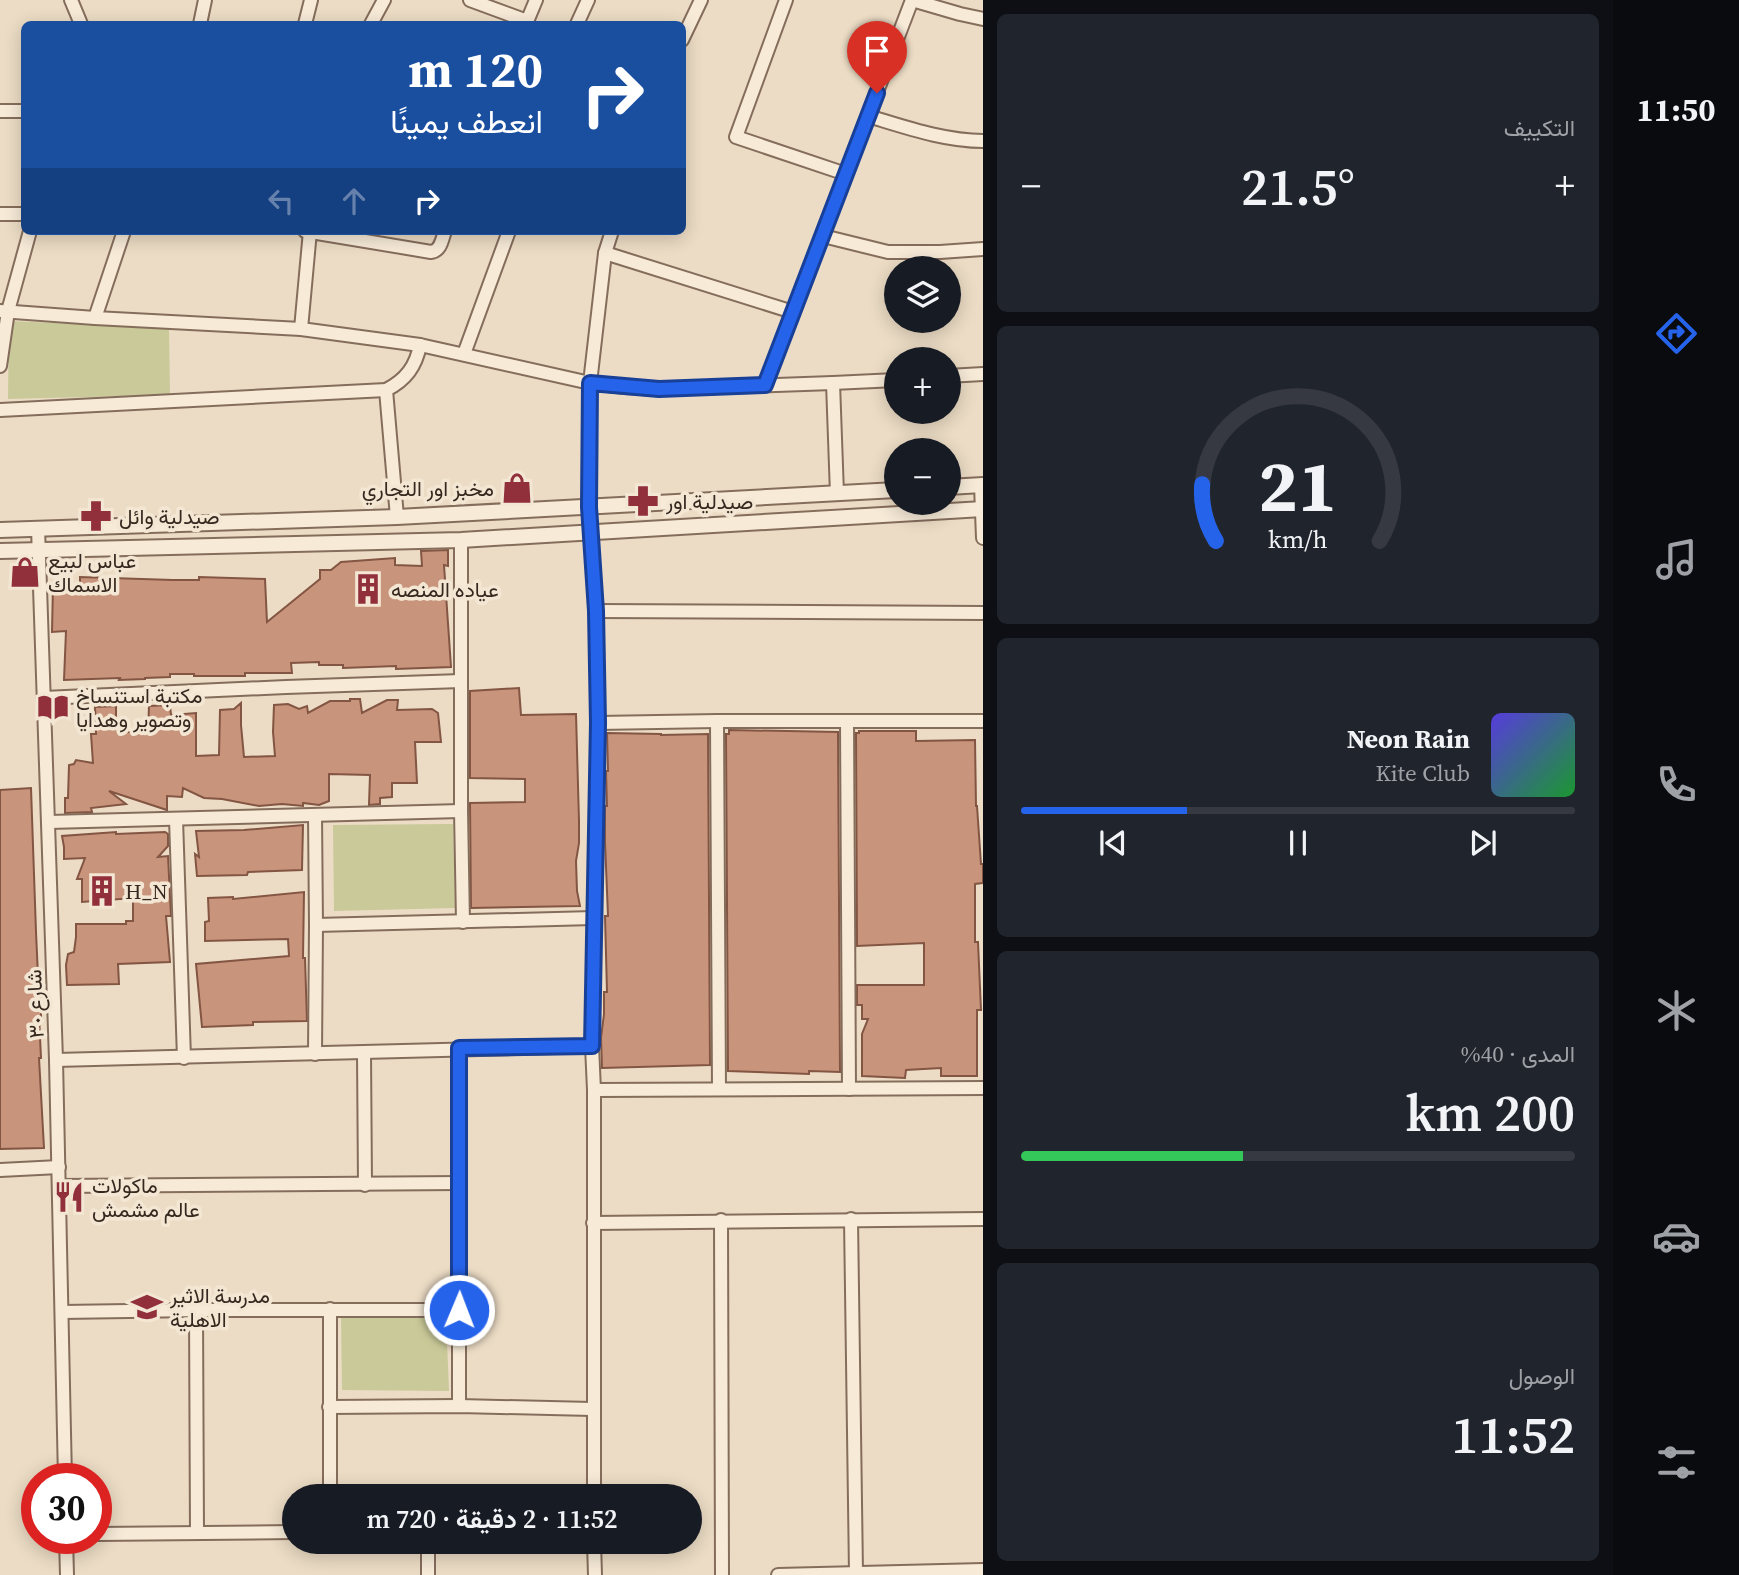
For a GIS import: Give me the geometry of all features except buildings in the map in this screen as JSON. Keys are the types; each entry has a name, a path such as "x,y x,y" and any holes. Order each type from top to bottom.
{"street":[{"path":"71,0 80,21"},
{"path":"201,21 205,0"},
{"path":"306,21 310,0"},
{"path":"373,21 384,0"},
{"path":"470,0 521,21"},
{"path":"527,21 536,0"},
{"path":"578,21 588,0"},
{"path":"686,32 701,0"},
{"path":"786,0 736,136 846,174"},
{"path":"765,385 912,0 983,19"},
{"path":"0,111 21,111"},
{"path":"868,116 919,131 983,141"},
{"path":"0,214 21,215"},
{"path":"0,366 4,311 29,235"},
{"path":"95,318 123,235"},
{"path":"301,329 309,235"},
{"path":"332,235 431,252 439,249 444,235"},
{"path":"464,354 508,235"},
{"path":"594,1484 592,1046 598,723 596,611 589,507 590,383 605,253 611,235"},
{"path":"823,236 888,251 983,249"},
{"path":"605,253 793,312"},
{"path":"4,311 301,329 420,345 590,383 659,389 884,381"},
{"path":"0,410 386,390 406,377 418,356 420,345"},
{"path":"961,375 983,374"},
{"path":"833,383 837,494"},
{"path":"386,390 397,517"},
{"path":"961,486 982,485 983,538"},
{"path":"0,530 397,517 884,491"},
{"path":"0,551 461,540 983,509"},
{"name":"شارع ٣٠","path":"38,528 56,1060 65,1463"},
{"path":"461,540 463,922"},
{"path":"596,611 983,613"},
{"path":"44,698 461,681"},
{"path":"717,721 719,1089"},
{"path":"847,721 849,1088"},
{"path":"598,723 983,721"},
{"path":"49,822 461,811"},
{"path":"315,815 315,1054"},
{"path":"176,819 184,1058"},
{"path":"316,925 594,918"},
{"path":"56,1060 592,1046"},
{"path":"459,1048 459,1406"},
{"path":"364,1052 365,1185"},
{"path":"594,1090 983,1088"},
{"path":"0,1170 59,1167"},
{"path":"59,1186 460,1183"},
{"path":"851,1219 856,1573"},
{"path":"593,1223 983,1219"},
{"path":"721,1220 722,1575"},
{"path":"330,1309 330,1484"},
{"path":"196,1310 197,1533"},
{"path":"62,1312 459,1310"},
{"path":"329,1407 592,1409"},
{"path":"112,1534 282,1532"},
{"path":"66,1554 67,1575"},
{"path":"428,1554 428,1575"},
{"path":"594,1554 595,1575"},
{"path":"778,1575 983,1570"}],"green space":[{"path":"9,321 169,328 170,395 8,399"},
{"path":"453,824 455,908 334,911 333,825"},
{"path":"341,1316 446,1317 449,1391 342,1390"}],"place":[{"name":"مخبز اور التجاري","path":"517,488"},
{"name":"صيدلية اور","path":"643,501"},
{"name":"صيدلية وائل","path":"96,516"},
{"name":"عباس لبيع الاسماك","path":"25,572"},
{"name":"عياده المنصه","path":"368,589"},
{"name":"مكتبة استنساخ وتصوير وهدايا","path":"53,707"},
{"name":"H_N","path":"102,891"},
{"name":"ماكولات عالم مشمش","path":"69,1197"},
{"name":"مدرسة الاثير الاهلية","path":"147,1307"}],"route":[{"path":"459,1310 459,1048 592,1046 598,723 596,611 589,507 590,383 659,389 765,385 877,93"}]}
